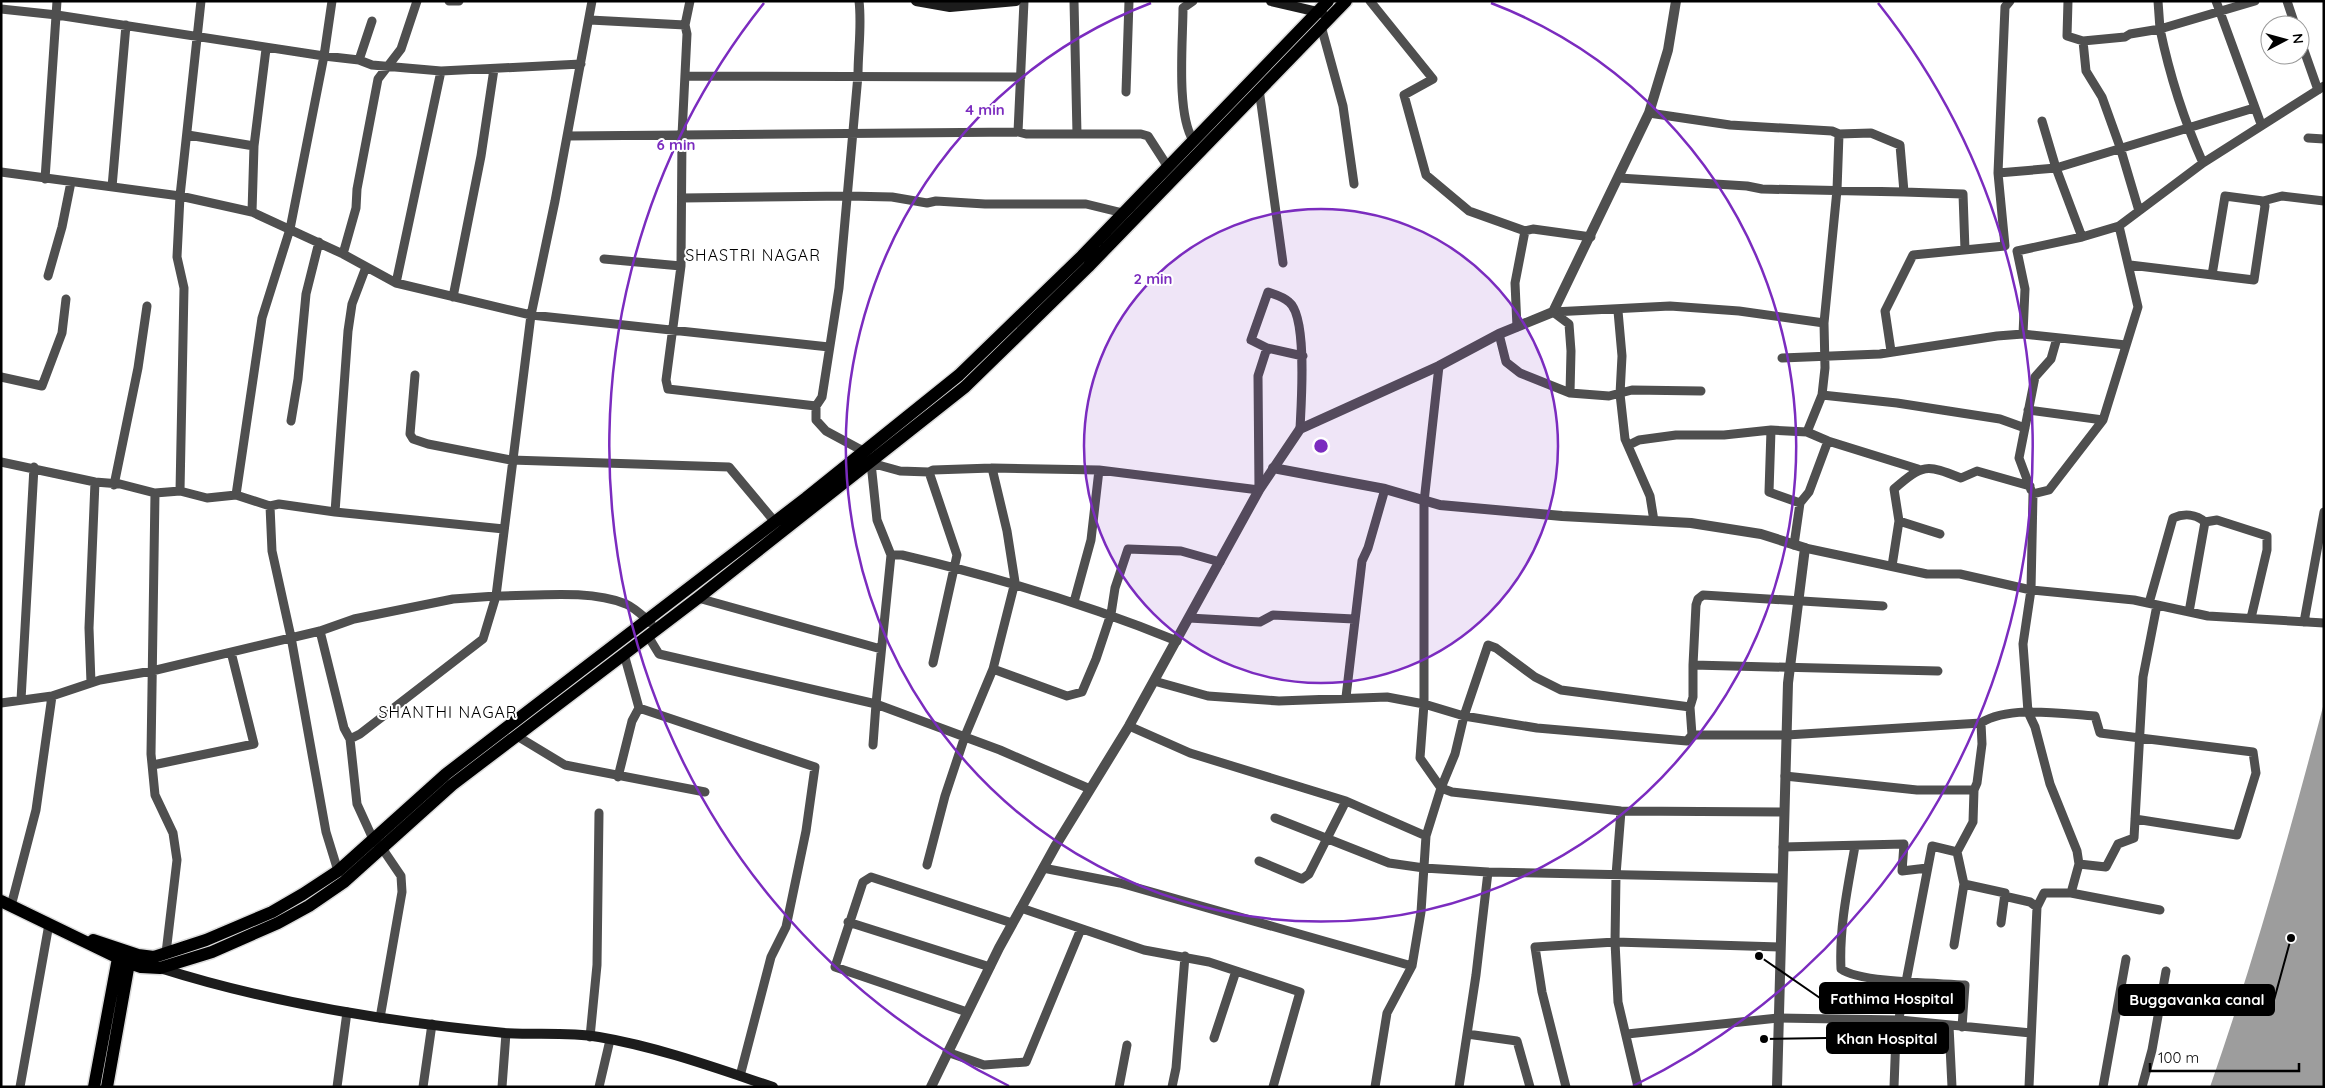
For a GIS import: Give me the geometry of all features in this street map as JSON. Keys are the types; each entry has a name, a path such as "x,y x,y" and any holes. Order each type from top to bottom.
{"main road":[{"path":"916,1 950,4 1016,1"},
{"path":"1271,1 1323,18"},
{"path":"49,924 138,955 154,957 206,940 272,912 303,894 378,843 624,654 775,522 965,387 1088,267 1259,89 1323,18 1328,1"},
{"path":"160,968 212,952 278,923 309,906 344,882 378,843 446,774 698,598 868,457 959,376 1123,213 1193,140 1323,18 1346,1"},
{"path":"6,904 123,961 140,967 160,968 190,978 380,1018 506,1033 590,1037 610,1040 676,1056 774,1087"},
{"path":"94,1087 123,961"},
{"path":"107,1087 123,961"}],"street":[{"path":"45,179 57,1"},
{"path":"180,491 184,288 176,257 180,196 188,135 196,36 202,1"},
{"path":"236,495 262,318 290,229 324,56 332,2 328,1"},
{"path":"343,254 356,208 357,189 378,79 401,49 417,1"},
{"path":"449,1 459,1"},
{"path":"350,739 360,734 482,639 496,596 530,315 568,136 592,1"},
{"path":"690,1 685,25 687,34 682,135 681,266 674,331 666,380 668,389 816,406"},
{"path":"859,1 862,28 858,46 858,75 839,288 822,396 816,406 816,420 826,431 868,457 900,471 929,472 933,470 992,468 1099,470 1258,490"},
{"path":"1018,132 1024,1"},
{"path":"1074,1 1077,134"},
{"path":"1126,92 1128,1"},
{"path":"1193,1 1183,8 1183,73 1186,129 1193,140"},
{"path":"1370,1 1433,79 1404,95 1426,174 1469,212 1524,231 1533,229 1591,237"},
{"path":"1553,312 1650,113 1668,50 1676,1"},
{"path":"2005,246 1998,173 2005,7 2010,1"},
{"path":"2068,1 2067,36 2083,41 2125,37 2130,34 2160,29 2218,6 2255,1"},
{"path":"2158,1 2160,29 2171,80 2187,127 2203,163"},
{"path":"2287,1 2292,15"},
{"path":"2218,6 2261,124"},
{"path":"1,9 57,15 266,48 359,60 387,67 441,71 581,64"},
{"path":"1323,18 1343,106 1354,184"},
{"path":"590,20 685,25"},
{"path":"359,60 372,21"},
{"path":"112,186 126,25"},
{"path":"2083,41 2086,71 2102,97 2120,147 2139,211"},
{"path":"252,212 254,146 266,48"},
{"path":"1890,351 1886,311 1913,255 2005,246 2016,251 2082,237 2120,226 2203,163 2261,124 2321,88 2310,62"},
{"path":"454,297 481,156 494,69"},
{"path":"396,283 441,71"},
{"path":"686,76 858,75 1021,77"},
{"path":"1259,89 1283,263"},
{"path":"1998,173 2056,168 2120,147 2254,108"},
{"path":"1650,113 1730,125 1832,131 1839,134 1871,133 1900,146 1904,192"},
{"path":"2042,121 2056,168 2082,237"},
{"path":"568,136 1018,132 1026,134 1141,134 1148,136 1168,167"},
{"path":"1807,432 1822,395 1824,322 1837,190 1839,134"},
{"path":"188,135 254,146"},
{"path":"2308,138 2324,139"},
{"path":"1,172 180,196 252,212 319,242 396,283 530,315 829,348"},
{"path":"1619,178 1747,186 1762,189 1963,194 1965,250"},
{"path":"48,276 62,227 71,182"},
{"path":"682,198 848,196 985,204 1086,204 1123,213"},
{"path":"2212,276 2225,196 2263,201 2282,196 2324,201"},
{"path":"2130,265 2254,280 2265,206 2263,201"},
{"path":"1630,445 1639,440 1676,435 1724,435 1771,430 1807,432 1828,441 1918,469 1937,468 1962,478 1977,471 2031,490 2049,490 2103,420 2138,307 2120,226"},
{"path":"1517,327 1515,283 1524,231"},
{"path":"291,421 298,379 306,294 319,242"},
{"path":"2016,251 2025,289 2023,334"},
{"path":"604,259 681,266"},
{"path":"336,512 348,331 352,304 366,267"},
{"path":"1300,429 1303,356 1295,311 1290,302 1269,292 1251,340 1267,348 1303,356"},
{"path":"1,377 42,386 62,333 66,299"},
{"path":"114,485 138,368 146,306"},
{"path":"931,1087 1012,923 1177,641 1258,490 1300,429 1438,366 1499,334 1553,312 1618,311 1670,306 1739,311 1824,322"},
{"path":"1618,311 1622,356 1620,394 1625,439 1630,445 1650,496 1654,521"},
{"path":"1553,312 1569,324 1572,351 1570,392"},
{"path":"1499,334 1506,362 1520,374 1570,392 1609,396 1632,390 1701,391"},
{"path":"1782,358 1880,354 1890,351 2023,334 2126,345"},
{"path":"2057,338 2051,359 2035,377 2019,458 2031,490 2031,590 2023,644 2028,712 2035,728 2050,784 2075,845 2079,864 2071,893"},
{"path":"1258,490 1258,376 1267,348"},
{"path":"1438,366 1424,502 1424,704 1420,758 1441,788 1621,811 1784,812"},
{"path":"415,375 409,423 410,434 413,439 428,444 513,460 729,467 775,522"},
{"path":"1822,395 1897,403 2000,419 2025,428"},
{"path":"2028,410 2103,420"},
{"path":"1771,430 1769,492 1800,503"},
{"path":"1794,545 1800,503 1808,492 1828,441"},
{"path":"868,457 878,520 891,555 873,745"},
{"path":"1,462 34,467 95,482 120,484 155,493 180,491 207,498 236,495 270,506 279,504 336,512 504,529"},
{"path":"21,700 34,467"},
{"path":"927,865 945,796 965,736 993,669 1015,582 1008,532 992,468"},
{"path":"1273,468 1385,489 1424,502 1553,515 1691,523 1761,534 1805,548 1928,574 1960,574 2031,590 2153,604 2208,616 2324,623"},
{"path":"1892,566 1899,521 1894,489 1918,469"},
{"path":"1074,602 1091,540 1099,470"},
{"path":"929,472 957,555 933,663"},
{"path":"91,683 89,628 95,482"},
{"path":"1346,697 1362,561 1368,548 1385,489"},
{"path":"155,493 151,754 155,796 173,832 177,860 166,953"},
{"path":"270,506 272,551 291,638 326,832 338,870"},
{"path":"2304,622 2324,512"},
{"path":"2079,864 2107,866 2118,844 2134,840 2143,677 2153,604 2173,518 2182,514 2200,518 2205,522 2217,520 2267,536 2267,550 2252,618"},
{"path":"1899,521 1940,534"},
{"path":"2189,612 2205,522"},
{"path":"1777,1087 1786,734 1790,666 1805,548"},
{"path":"993,669 1067,696 1082,692 1096,659 1111,614 1115,588 1128,549 1181,551 1220,562"},
{"path":"891,555 902,555 1015,582 1111,614 1177,641"},
{"path":"1154,681 1208,696 1279,701 1346,697 1387,697 1424,704 1464,716 1537,728 1687,741 1692,735 1690,707 1693,697 1696,605 1698,599 1703,595 1883,606"},
{"path":"1,703 52,696 91,683 291,638 354,619 444,601 496,596 593,596 628,605 651,629 659,654 876,704 965,736 1090,789"},
{"path":"698,598 881,649"},
{"path":"1189,618 1260,622 1273,615 1354,619"},
{"path":"320,630 344,728 350,739 357,804 378,843 401,876 402,892 380,1018"},
{"path":"1375,1087 1387,1013 1412,966 1421,912 1426,836 1441,788 1455,754 1464,716 1488,644 1535,677 1561,690 1690,707"},
{"path":"153,765 254,744 231,652"},
{"path":"618,777 632,721 639,708 624,654"},
{"path":"1693,665 1938,671"},
{"path":"6,904 36,810 52,696"},
{"path":"639,708 815,767 806,832 786,927 771,957 740,1076"},
{"path":"1692,735 1786,734 1981,722 1989,717 2028,712 2095,716 2100,733 2253,752 2256,773 2237,836 2135,819"},
{"path":"1954,945 1964,884 1957,852 1973,822 1974,790 1977,782 1982,744 1981,722"},
{"path":"1128,726 1190,753 1346,801 1426,836"},
{"path":"517,736 565,765 618,777 705,792"},
{"path":"1785,776 1917,790 1974,790"},
{"path":"1259,861 1302,879 1309,874 1325,839 1346,801"},
{"path":"1621,811 1616,875 1615,942 1618,1002 1638,1087"},
{"path":"590,1037 597,965 599,814"},
{"path":"1275,818 1389,863 1424,868 1488,872 1782,878"},
{"path":"1783,847 1904,844 1902,871 1927,868"},
{"path":"1855,846 1845,898 1840,949 1842,969 1857,976 1906,982 1965,985 1962,1027"},
{"path":"1894,1087 1896,1034 1932,846 1957,852"},
{"path":"1043,868 1120,883 1412,966"},
{"path":"1459,1087 1476,975 1488,872"},
{"path":"967,1012 836,969 834,963 863,882 871,877 1012,923"},
{"path":"1964,884 2005,892 2001,923"},
{"path":"2029,1087 2037,906 2044,893 2071,893 2160,910"},
{"path":"2004,896 2030,902 2037,906"},
{"path":"1021,908 1144,950 1185,956 1300,992 1273,1087"},
{"path":"848,922 990,967"},
{"path":"20,1087 49,924"},
{"path":"948,1052 984,1065 1026,1062 1081,929"},
{"path":"1566,1087 1547,1004 1542,992 1535,947 1615,942 1780,947"},
{"path":"1172,1087 1176,1068 1185,956"},
{"path":"2103,1087 2126,959"},
{"path":"1214,1038 1236,971"},
{"path":"2142,1087 2152,1050 2166,971"},
{"path":"336,1087 347,1012"},
{"path":"1627,1034 1778,1018 1900,1020 2032,1033"},
{"path":"423,1087 432,1024"},
{"path":"1949,1026 1952,1087"},
{"path":"502,1087 506,1033"},
{"path":"1467,1034 1518,1041 1530,1079 1530,1087"},
{"path":"599,1087 610,1040"},
{"path":"1119,1087 1127,1045"}],"shaded area":[{"path":"2324,703 2324,1086 2210,1087 2242,992 2271,896"}],"place":[{"name":"Buggavanka canal","path":"2291,938"},
{"name":"Fathima Hospital","path":"1759,956"},
{"name":"Khan Hospital","path":"1764,1039"}],"district":[{"name":"SHASTRI NAGAR","path":"753,255"},
{"name":"SHANTHI NAGAR","path":"448,712"}]}
